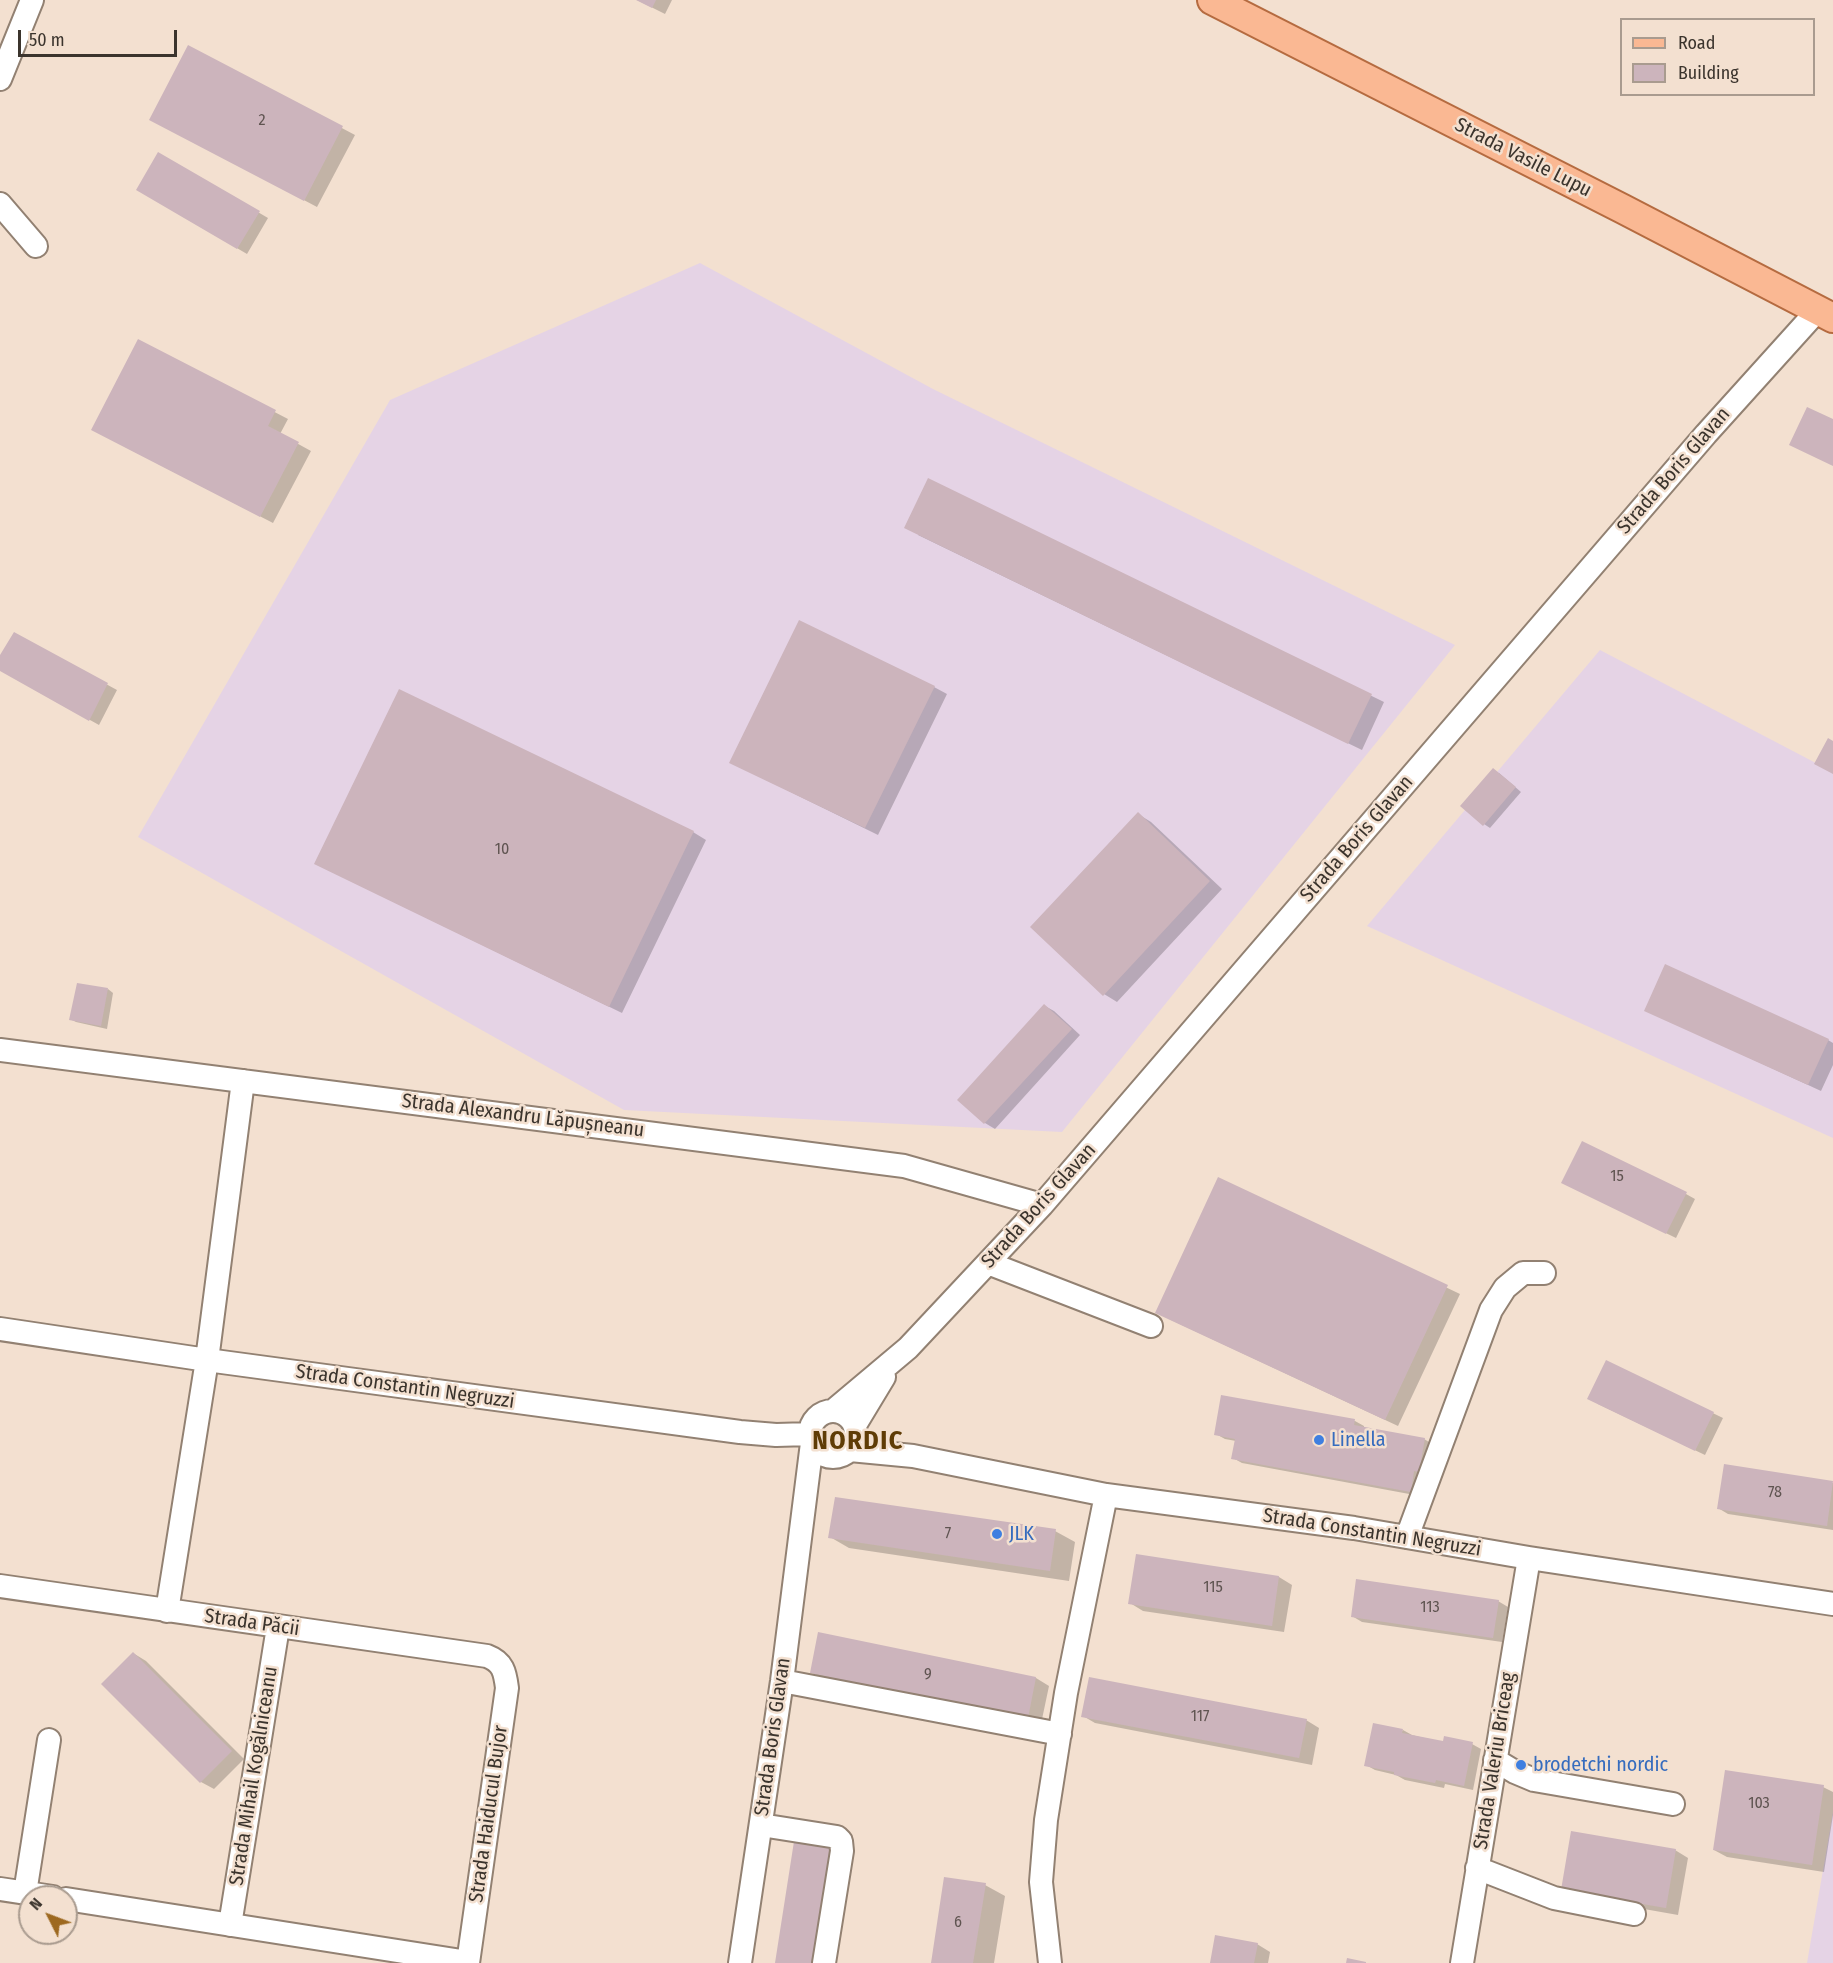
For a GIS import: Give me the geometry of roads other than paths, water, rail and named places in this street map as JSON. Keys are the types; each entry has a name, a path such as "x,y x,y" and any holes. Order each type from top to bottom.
{"main road":[{"name":"Strada Vasile Lupu","path":"1212,0 1825,314"}],"street":[{"path":"0,79 32,0"},
{"path":"0,204 36,246"},
{"name":"Strada Boris Glavan","path":"833,1411 908,1348 1042,1205 1706,434 1825,314"},
{"name":"Strada Alexandru Lăpușneanu","path":"0,1050 904,1166 1042,1205"},
{"path":"167,1611 207,1360 243,1081"},
{"path":"988,1263 1150,1326"},
{"path":"1407,1537 1491,1310 1505,1288 1523,1273 1544,1273"},
{"name":"Strada Constantin Negruzzi","path":"0,1329 207,1360 740,1432 811,1438"},
{"name":"Strada Boris Glavan","path":"805,1510 848,1442 892,1363"},
{"path":"833,1411 850,1418 848,1442 825,1455 817,1450 811,1438 812,1425 824,1413 833,1411"},
{"name":"Strada Boris Glavan","path":"740,1963 782,1681 805,1510 811,1438"},
{"name":"Strada Constantin Negruzzi","path":"848,1442 1106,1495 1407,1537 1833,1604"},
{"path":"1050,1963 1041,1882 1046,1820 1066,1693 1106,1495"},
{"name":"Strada Valeriu Briceag","path":"1462,1963 1529,1558"},
{"name":"Strada Păcii","path":"0,1586 487,1656 496,1659 502,1665"},
{"name":"Strada Mihail Kogălniceanu","path":"230,1925 278,1627"},
{"name":"Strada Haiducul Bujor","path":"468,1963 507,1688 502,1665"},
{"path":"782,1681 1060,1734"},
{"path":"27,1885 49,1740"},
{"path":"1495,1760 1534,1780 1673,1804"},
{"path":"760,1825 837,1837 841,1841 842,1851 824,1963"},
{"path":"1477,1868 1554,1898 1634,1914"},
{"path":"0,1889 18,1892"},
{"path":"78,1901 468,1963"}],"place":[{"name":"Linella","path":"1319,1440"},
{"name":"JLK","path":"997,1534"},
{"name":"brodetchi nordic","path":"1521,1765"}],"district":[{"name":"NORDIC","path":"858,1442"}]}
